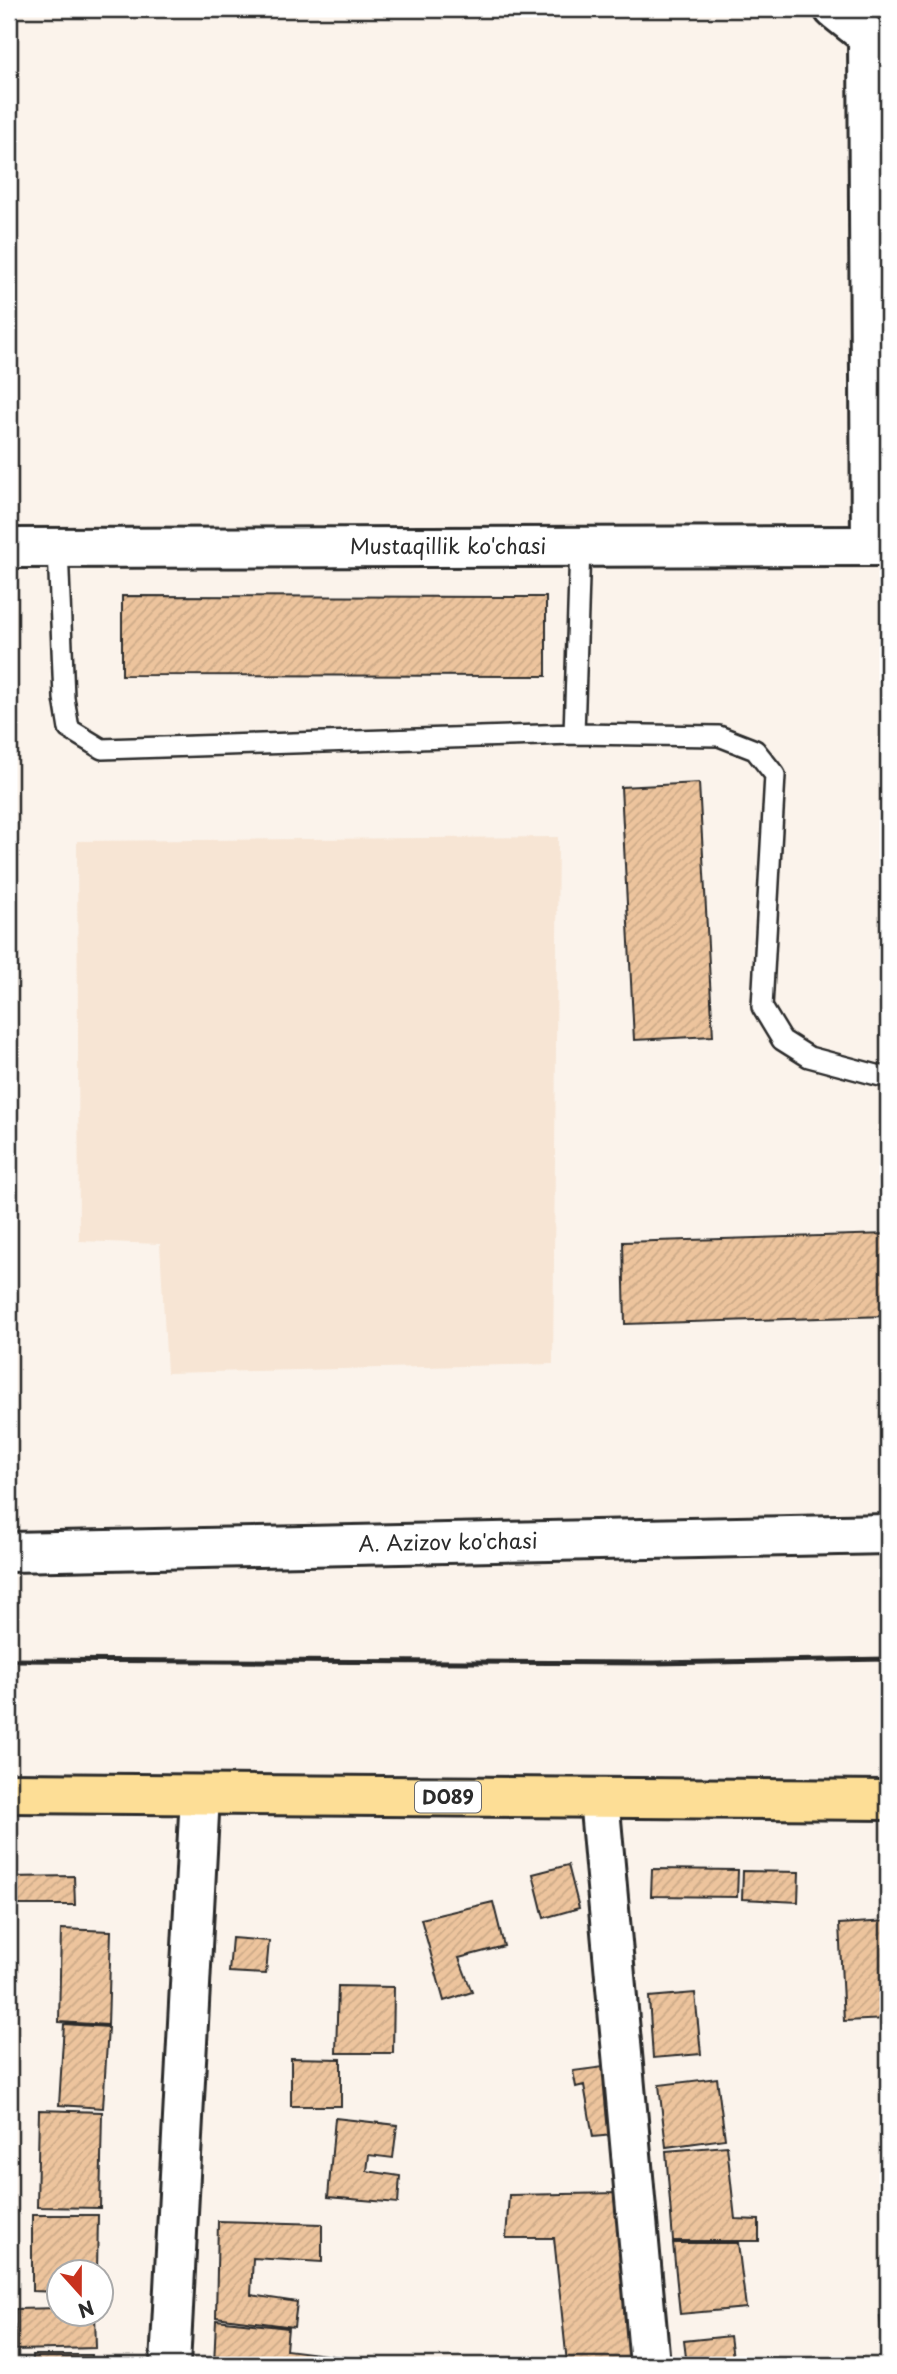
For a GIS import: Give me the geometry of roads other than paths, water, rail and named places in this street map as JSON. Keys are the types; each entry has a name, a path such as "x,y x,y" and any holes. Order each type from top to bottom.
{"main road":[{"name":"D089","path":"9,1793 888,1800"}],"street":[{"path":"834,9 878,42 880,546"},
{"name":"Mustaqillik ko'chasi","path":"9,548 880,546"},
{"name":"A. Azizov ko'chasi","path":"9,1552 888,1534"},
{"path":"170,2365 200,1795"},
{"path":"599,1798 650,2365"}],"lane":[{"path":"574,734 580,547"},
{"path":"58,548 64,698 68,729 102,749 574,734 719,736 755,750 775,775 762,1007 782,1040 809,1057 888,1079"}],"railway":[{"path":"9,1660 654,1663 888,1659"}]}
